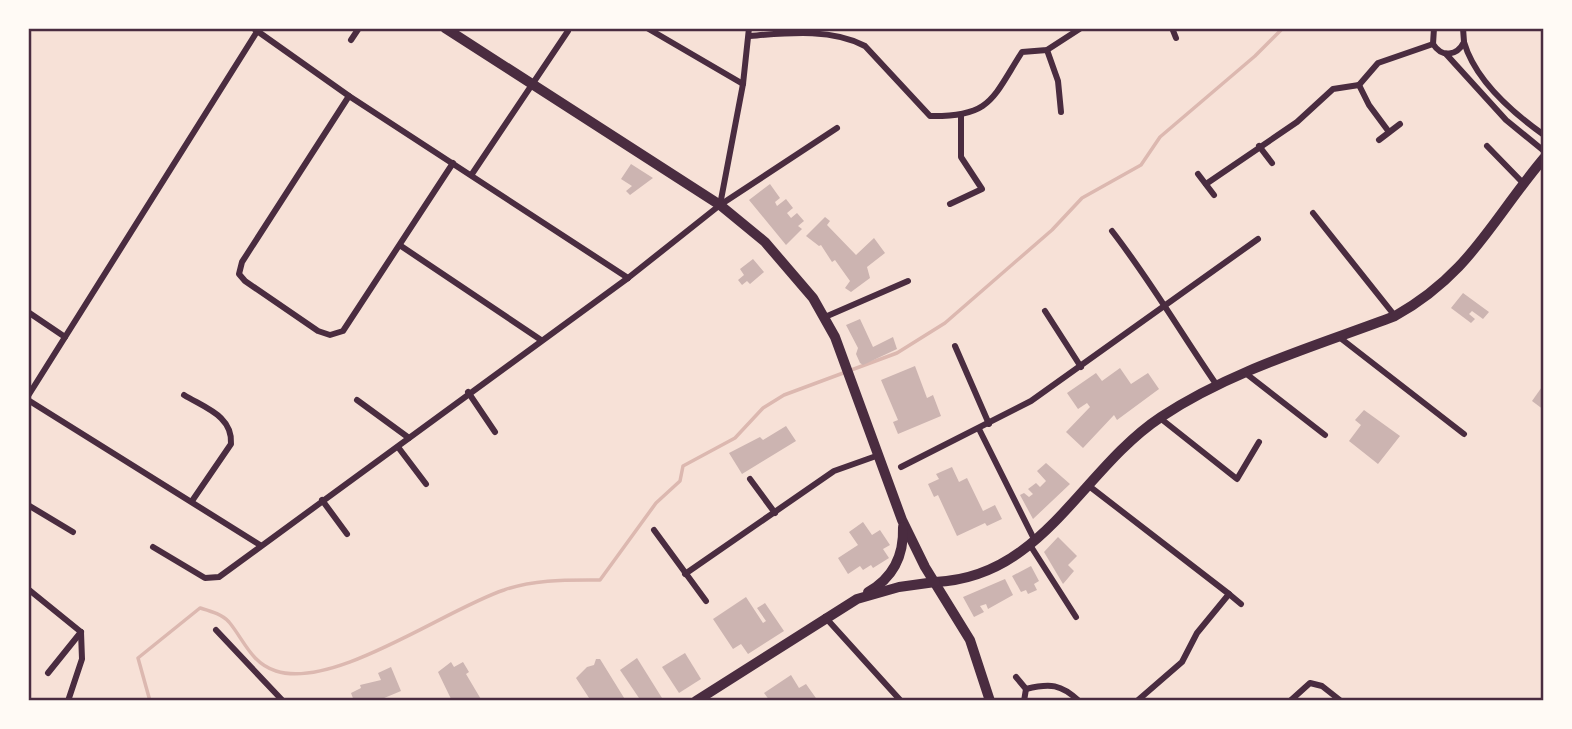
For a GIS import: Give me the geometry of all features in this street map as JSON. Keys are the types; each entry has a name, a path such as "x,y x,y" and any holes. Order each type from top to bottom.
{"highway":[{"path":"445,28 720,205 765,243 825,317 902,520 970,640 990,701"},
{"path":"702,699 825,617 878,587 895,566 902,548 902,520"},
{"path":"857,599 906,586 935,582"}],"main road":[{"path":"935,582 972,579 1000,566 1033,543 1137,436 1160,418 1216,384 1395,316 1445,283 1467,262 1544,158"}],"street":[{"path":"351,40 359,28"},
{"path":"647,28 743,84"},
{"path":"720,205 743,84 749,28"},
{"path":"750,36 829,32 854,40 865,46 930,116 978,112 993,98 1022,52 1047,50 1081,28"},
{"path":"1172,28 1176,38"},
{"path":"1433,44 1434,28"},
{"path":"1464,28 1464,42 1471,60 1498,93 1544,135"},
{"path":"260,545 28,398 257,29 349,96 628,278"},
{"path":"472,174 568,31"},
{"path":"1446,54 1459,50 1464,42"},
{"path":"1433,44 1446,54 1506,120 1544,151"},
{"path":"1206,184 1297,122 1333,89 1359,85 1378,63 1433,44"},
{"path":"1047,50 1058,81 1061,113"},
{"path":"1359,85 1368,105 1389,132"},
{"path":"349,96 242,262 239,274 245,281 308,324 330,335 343,331 453,163"},
{"path":"950,204 982,189 961,157 961,115"},
{"path":"1379,140 1400,124"},
{"path":"153,547 197,574 212,579 628,278 720,205 837,128"},
{"path":"1259,146 1272,163"},
{"path":"1487,146 1524,183"},
{"path":"1198,174 1214,195"},
{"path":"1313,212 1395,316"},
{"path":"1112,231 1152,282 1163,307 1216,384"},
{"path":"901,467 989,424 1081,367 1258,239"},
{"path":"401,246 541,340"},
{"path":"825,317 908,281"},
{"path":"1045,311 1081,367"},
{"path":"28,312 65,337"},
{"path":"1339,337 1464,434"},
{"path":"955,346 989,424"},
{"path":"1244,372 1325,435"},
{"path":"468,392 495,432"},
{"path":"184,395 219,415 229,424 232,433 231,444 192,501"},
{"path":"357,400 409,438"},
{"path":"1160,418 1237,479 1259,442"},
{"path":"979,429 1033,543 1076,617"},
{"path":"398,447 426,484"},
{"path":"685,574 834,471 879,455"},
{"path":"750,479 775,513"},
{"path":"1089,486 1241,604"},
{"path":"322,500 347,534"},
{"path":"28,505 73,532"},
{"path":"654,530 706,601"},
{"path":"28,589 81,632 82,659 68,701"},
{"path":"1137,701 1182,662 1197,632 1229,594"},
{"path":"825,617 901,701"},
{"path":"216,629 267,680 283,701"},
{"path":"48,673 81,632"},
{"path":"1016,677 1026,689 1024,701"},
{"path":"1290,701 1310,683 1322,686 1341,701"},
{"path":"1026,689 1059,685 1079,701"}],"building":[{"path":"631,164 653,178 630,195 626,191 632,186 621,179"},
{"path":"770,184 780,198 775,202 777,206 786,199 793,208 787,213 791,218 797,213 804,221 798,226 802,229 786,245 749,200"},
{"path":"825,217 830,221 827,225 856,255 874,238 885,253 867,267 870,278 851,292 845,288 850,281 835,260 832,262 821,245 806,236"},
{"path":"753,259 764,272 750,284 747,281 742,285 738,280 744,275 740,269"},
{"path":"1463,293 1489,312 1483,319 1472,311 1469,314 1475,319 1471,323 1451,308"},
{"path":"860,319 873,347 893,337 897,349 863,365 860,363 856,354 858,348 846,325"},
{"path":"915,366 927,398 933,395 941,416 898,434 893,422 898,420 881,380"},
{"path":"1120,368 1131,384 1148,373 1159,389 1117,420 1114,415 1083,448 1066,432 1090,407 1087,403 1078,409 1067,393 1096,373 1102,381"},
{"path":"1544,384 1544,410 1532,401"},
{"path":"1364,410 1400,436 1378,464 1349,441 1361,425 1355,420"},
{"path":"786,426 796,441 742,474 729,453 760,437 763,440"},
{"path":"1046,463 1070,484 1033,519 1020,495 1024,493 1029,497 1033,494 1028,489 1036,483 1040,487 1046,481 1037,471"},
{"path":"952,467 959,482 967,478 983,511 995,505 1002,519 987,526 985,523 957,536 938,495 934,497 928,484 939,479 936,474"},
{"path":"863,522 872,535 880,530 890,545 883,549 889,558 873,568 871,565 863,570 860,566 848,574 838,558 858,545 849,532"},
{"path":"1058,537 1077,556 1068,565 1074,571 1063,584 1044,552"},
{"path":"1031,566 1039,581 1034,584 1037,590 1028,594 1026,590 1021,592 1012,576"},
{"path":"1005,579 1013,595 988,609 986,604 980,606 984,612 974,617 963,597"},
{"path":"746,597 763,623 766,621 757,608 765,603 784,631 748,654 741,644 733,649 713,619"},
{"path":"685,653 701,679 679,693 662,667"},
{"path":"637,658 662,698 657,701 641,701 620,670"},
{"path":"596,659 600,659 626,701 591,701 576,678 587,667 594,665"},
{"path":"451,662 454,667 463,662 469,672 466,674 482,701 452,701 438,672"},
{"path":"391,667 401,691 377,701 354,701 351,693 361,688 360,685 381,680 378,673"},
{"path":"791,675 799,688 806,684 818,701 770,701 764,693"}],"waterway":[{"path":"150,701 138,658 200,608 226,619 254,657 267,667 300,674 328,669 358,659 480,600 516,586 563,580 600,580 656,503 680,481 683,466 735,438 763,408 784,395 897,353 945,323 1052,230 1082,198 1141,165 1160,137 1255,56 1283,28"}]}
